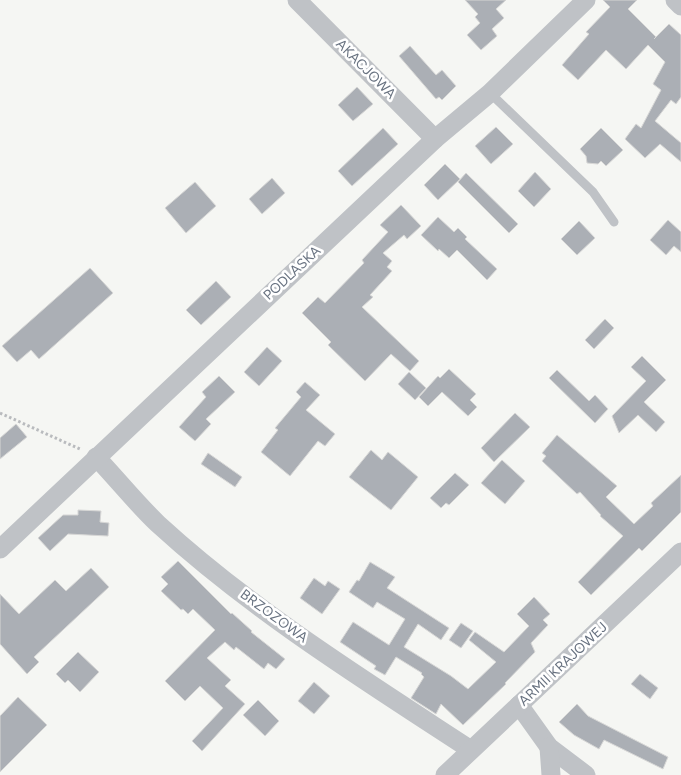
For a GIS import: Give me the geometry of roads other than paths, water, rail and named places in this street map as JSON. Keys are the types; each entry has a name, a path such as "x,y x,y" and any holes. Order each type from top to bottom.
{"street":[{"name":"AKACJOWA","path":"297,0 435,139"},
{"name":"PODLASKA","path":"0,549 435,139 490,92 586,0"},
{"path":"675,0 681,6"},
{"name":"BRZOZOWA","path":"96,457 157,523 248,599 376,688 471,750"},
{"name":"ARMII KRAJOWEJ","path":"445,775 681,552"},
{"path":"519,705 549,747 586,775"},
{"path":"549,747 551,775"}],"lane":[{"path":"490,92 593,192 614,222"}]}
